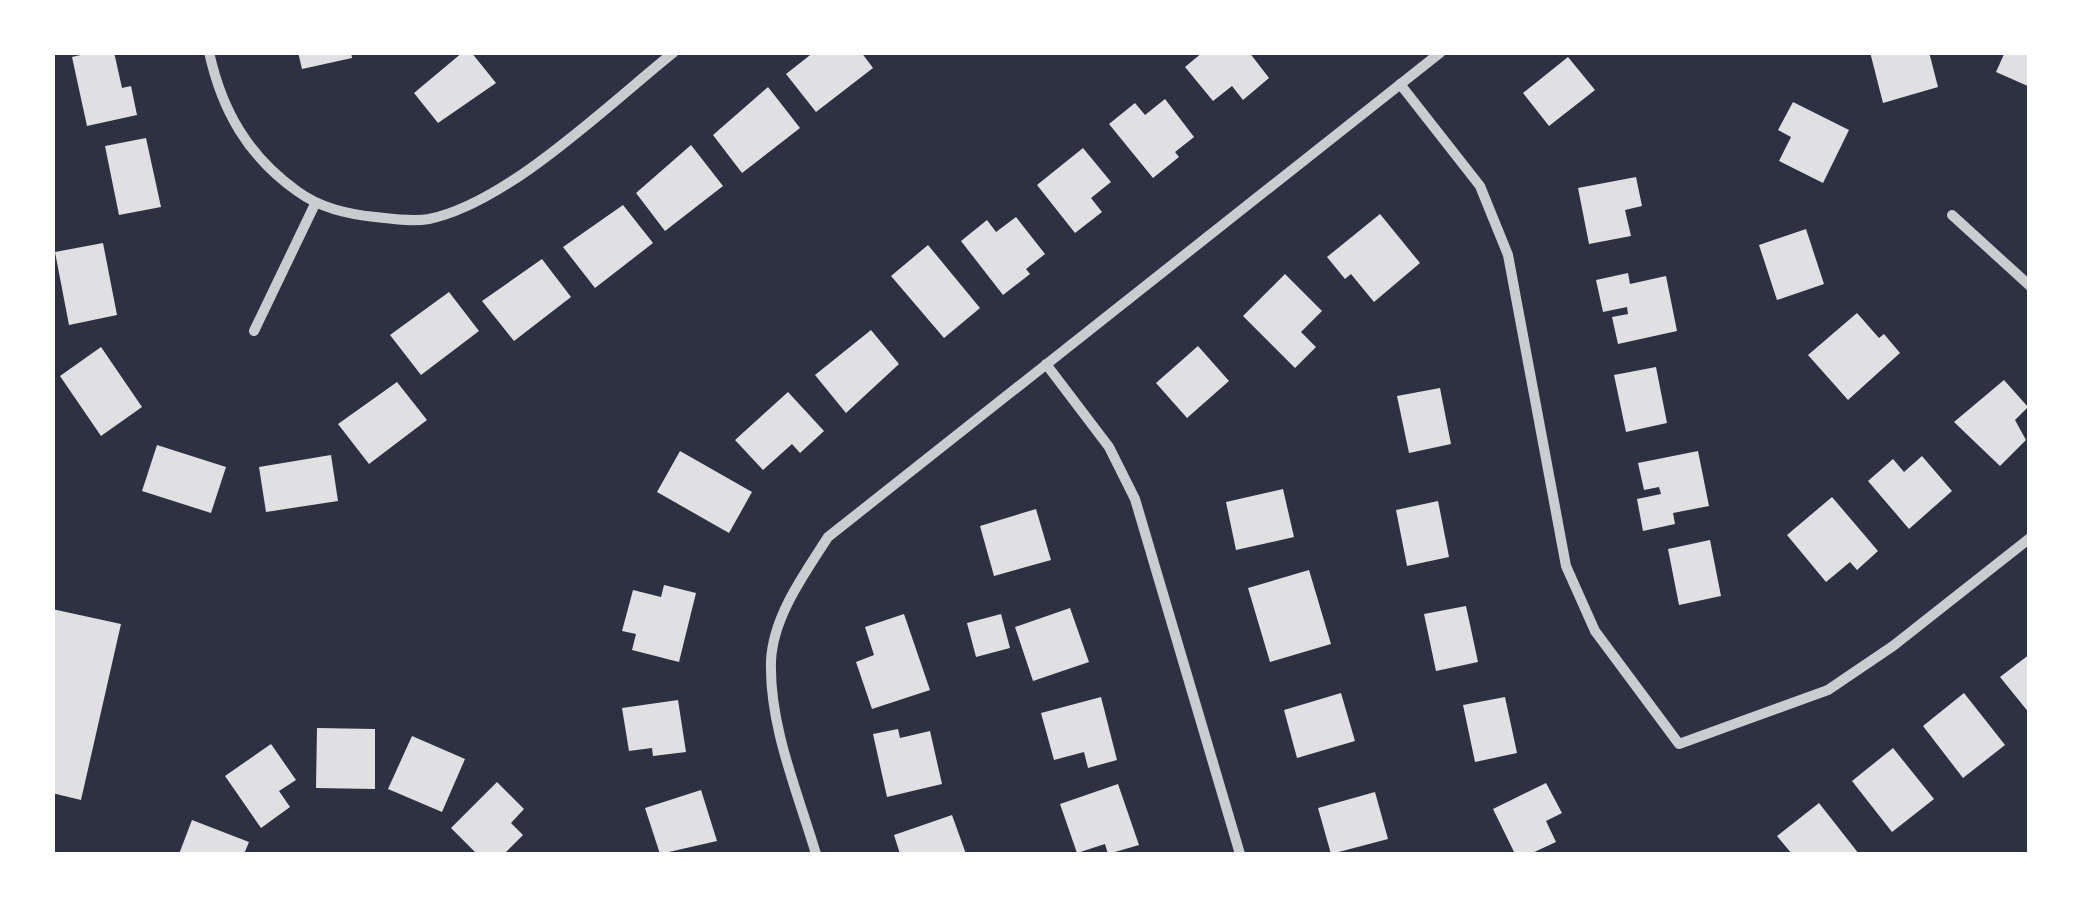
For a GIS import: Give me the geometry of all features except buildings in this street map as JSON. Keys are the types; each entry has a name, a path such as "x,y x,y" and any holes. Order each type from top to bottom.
{"street":[{"path":"210,52 231,118 254,155 315,204 360,216 423,220 469,205 513,179 674,52"},
{"path":"816,854 779,728 771,659 789,598 828,536 1441,52"},
{"path":"1400,84 1480,186 1508,255 1566,566 1595,631 1678,744 1828,690 1893,646 2030,538"},
{"path":"254,331 315,204"},
{"path":"1952,214 2030,286"},
{"path":"1046,364 1109,446 1135,499 1240,854"}]}
